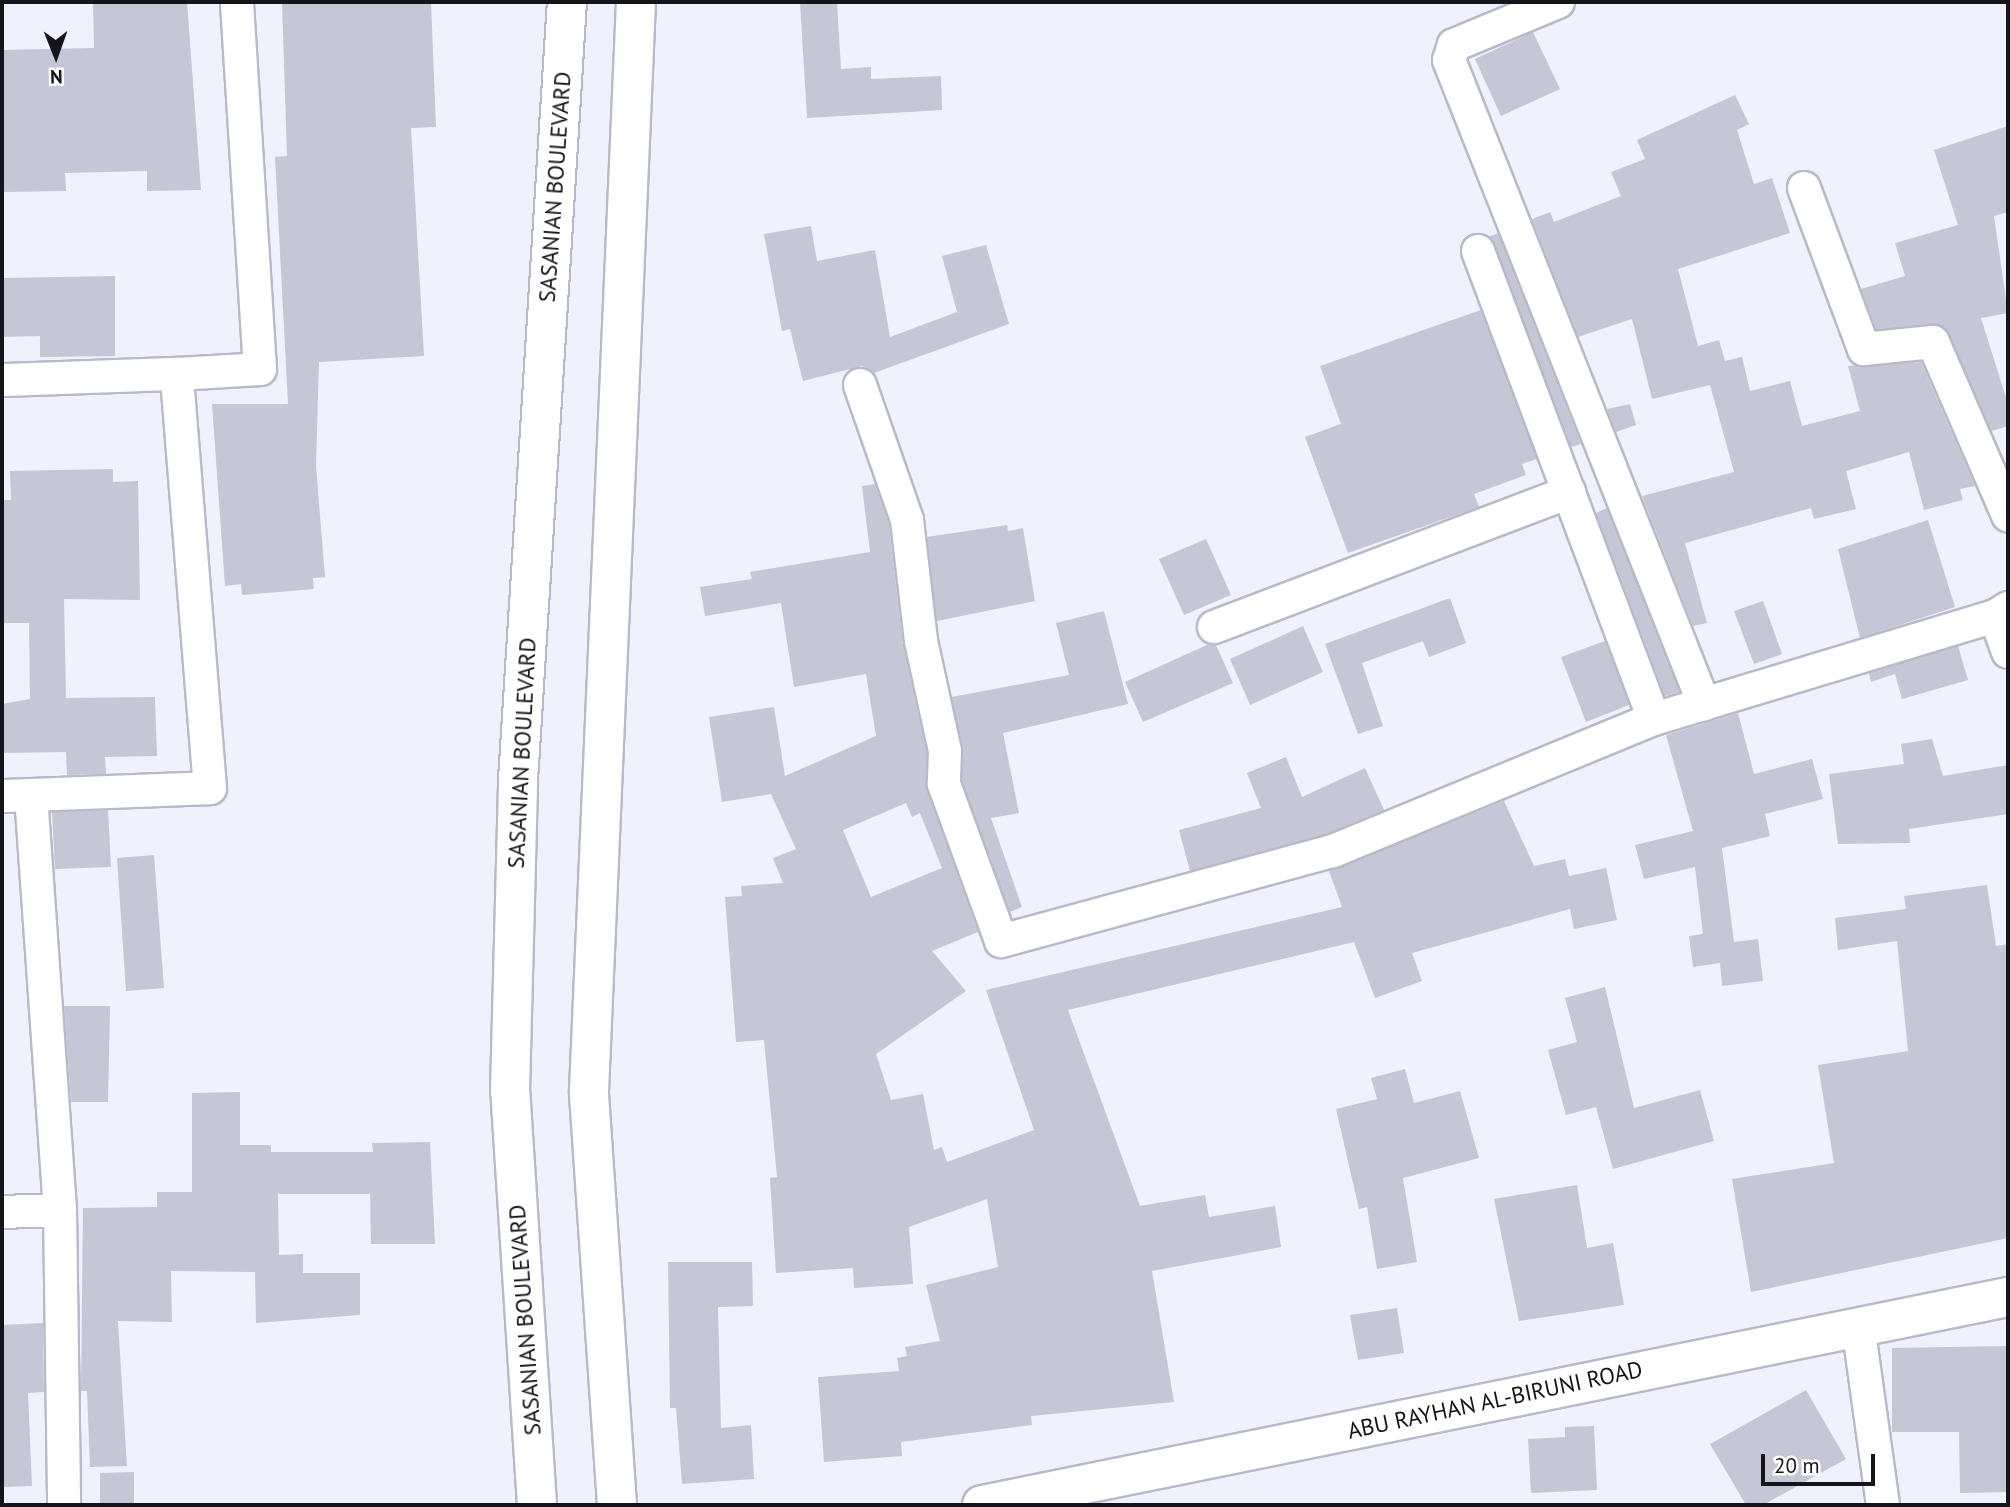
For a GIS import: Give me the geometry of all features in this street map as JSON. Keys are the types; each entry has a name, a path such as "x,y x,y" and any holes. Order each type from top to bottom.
{"main road":[{"name":"SASANIAN BOULEVARD","path":"537,1505 510,1091 518,780 567,2"},
{"path":"617,1505 589,1091 636,2"},
{"name":"ABU RAYHAN AL-BIRUNI ROAD","path":"982,1505 1858,1325 2008,1297"}],"street":[{"path":"2,380 260,369 237,2"},
{"path":"1558,2 1454,45 1449,60 1704,704"},
{"path":"1804,188 1864,349 1933,342 2008,515"},
{"path":"1478,251 1654,719"},
{"path":"64,1505 60,1210 17,795 210,788 177,374"},
{"path":"860,385 907,520 921,641 945,751 944,784 1001,941 1333,851 1654,719 2002,612 2008,652"},
{"path":"1214,627 1569,492"},
{"path":"2,1212 60,1210"},
{"path":"1858,1325 1883,1505"}],"building":[{"path":"93,2 187,2 201,190 147,191 147,171 65,173 66,191 2,192 2,50 94,48"},
{"path":"282,2 431,2 436,127 411,128 424,356 319,362 316,466 325,577 313,578 314,589 242,595 241,584 225,586 212,404 288,404 275,157 287,156"},
{"path":"800,2 837,2 841,69 871,67 871,79 941,76 942,110 807,118"},
{"path":"1533,32 1560,89 1501,116 1475,59"},
{"path":"1735,95 1749,124 1737,130 1754,184 1772,178 1790,233 1678,269 1698,346 1719,340 1725,361 1742,357 1750,391 1790,381 1802,426 1860,411 1848,366 1921,362 1975,486 1960,489 1963,500 1924,510 1909,452 1846,471 1856,509 1814,519 1811,508 1685,543 1707,623 1693,626 1642,496 1734,472 1710,385 1652,399 1632,319 1578,337 1532,219 1550,212 1554,222 1621,196 1611,172 1645,159 1637,140"},
{"path":"2008,126 2008,212 1994,216 2008,313 1981,318 2008,404 2008,426 1992,431 1943,327 1876,329 1861,289 1905,276 1895,243 1958,225 1934,150"},
{"path":"811,226 817,261 875,250 890,337 957,312 942,256 986,245 1009,324 874,373 862,366 803,381 790,329 782,331 764,234"},
{"path":"1498,233 1581,444 1571,447 1489,237"},
{"path":"115,276 115,356 40,357 40,336 2,337 2,278"},
{"path":"1481,310 1537,459 1522,464 1526,475 1474,494 1479,507 1348,553 1305,437 1341,424 1320,366"},
{"path":"1630,404 1636,425 1616,432 1607,409"},
{"path":"113,469 113,482 138,481 140,600 64,599 66,698 155,697 157,756 105,757 106,774 67,775 66,752 2,753 2,704 30,699 29,623 2,623 2,500 11,500 10,471"},
{"path":"875,484 889,524 903,645 927,753 927,790 978,932 932,951 966,991 876,1054 891,1100 923,1094 934,1150 942,1147 947,1162 1034,1130 986,990 1342,907 1329,871 1504,801 1534,866 1565,859 1569,876 1606,868 1617,920 1574,929 1570,909 1412,953 1422,981 1375,998 1354,942 1068,1010 1140,1206 1205,1195 1209,1217 1275,1206 1281,1247 1152,1271 1174,1402 1031,1416 1032,1425 901,1442 902,1456 824,1462 818,1377 899,1371 897,1358 907,1356 905,1347 940,1341 926,1285 998,1267 987,1199 909,1227 913,1284 854,1288 853,1268 776,1273 770,1178 777,1177 764,1040 736,1042 725,897 742,896 741,886 783,883 773,858 796,849 771,794 722,802 709,717 774,707 785,776 876,736 866,674 794,687 781,603 705,616 700,587 752,579 750,572 870,552 862,486","holes":["906,803 912,817 920,813 942,868 871,897 843,830"]},
{"path":"1607,508 1680,692 1665,696 1596,513"},
{"path":"1928,520 1955,607 1860,638 1838,549"},
{"path":"1007,525 1008,531 1023,528 1035,601 937,621 927,537"},
{"path":"1206,539 1231,595 1184,615 1159,559"},
{"path":"1450,598 1466,643 1429,657 1423,641 1362,663 1383,726 1358,734 1325,644"},
{"path":"1763,601 1782,654 1754,664 1734,611"},
{"path":"1104,611 1128,704 1003,733 1019,813 991,818 1022,907 1010,912 962,781 952,697 1069,675 1056,623"},
{"path":"1303,626 1323,672 1250,705 1230,659"},
{"path":"1605,641 1629,705 1586,722 1561,657"},
{"path":"1209,644 1216,645 1233,683 1143,722 1125,682"},
{"path":"1958,646 1968,680 1902,699 1895,674 1871,682 1869,673"},
{"path":"1738,713 1754,774 1812,759 1823,799 1765,814 1770,836 1722,848 1734,942 1758,939 1763,981 1722,986 1720,963 1693,967 1689,936 1703,934 1695,867 1644,879 1635,845 1693,831 1666,735"},
{"path":"1932,739 1943,776 2008,765 2008,814 1909,829 1910,843 1838,844 1829,774 1904,764 1901,744"},
{"path":"1286,757 1302,797 1365,768 1384,810 1327,834 1190,871 1179,830 1261,808 1247,773"},
{"path":"108,810 111,867 55,869 52,812"},
{"path":"154,855 164,988 126,991 117,858"},
{"path":"1987,885 1996,946 2008,944 2008,1238 1751,1292 1732,1179 1834,1163 1818,1065 1908,1051 1897,941 1838,950 1835,918 1906,909 1904,896"},
{"path":"1605,987 1634,1108 1700,1090 1714,1141 1613,1169 1596,1107 1566,1115 1548,1050 1577,1042 1565,998"},
{"path":"64,1006 110,1006 108,1102 71,1102"},
{"path":"1405,1069 1414,1103 1460,1091 1479,1158 1403,1178 1417,1262 1377,1269 1367,1207 1359,1209 1336,1109 1377,1099 1371,1078"},
{"path":"240,1092 240,1145 271,1145 271,1152 373,1152 372,1143 430,1142 435,1244 371,1244 370,1194 278,1194 279,1255 303,1254 303,1273 360,1273 360,1315 256,1323 255,1272 171,1271 172,1322 118,1321 127,1466 90,1467 87,1391 81,1391 83,1208 157,1207 157,1192 192,1192 192,1093"},
{"path":"1577,1185 1587,1248 1613,1243 1624,1305 1519,1321 1494,1199"},
{"path":"668,1262 752,1262 753,1306 718,1307 721,1428 751,1425 754,1479 682,1484 676,1408 670,1408"},
{"path":"1397,1308 1404,1353 1358,1360 1350,1315"},
{"path":"43,1323 44,1392 28,1393 32,1486 2,1487 2,1325"},
{"path":"2008,1346 2008,1492 1960,1493 1959,1432 1892,1432 1892,1348"},
{"path":"1806,1390 1846,1459 1763,1505 1746,1505 1710,1444"},
{"path":"1594,1426 1597,1490 1531,1493 1528,1439 1565,1437 1565,1427"},
{"path":"134,1472 134,1505 100,1505 100,1473"}]}
